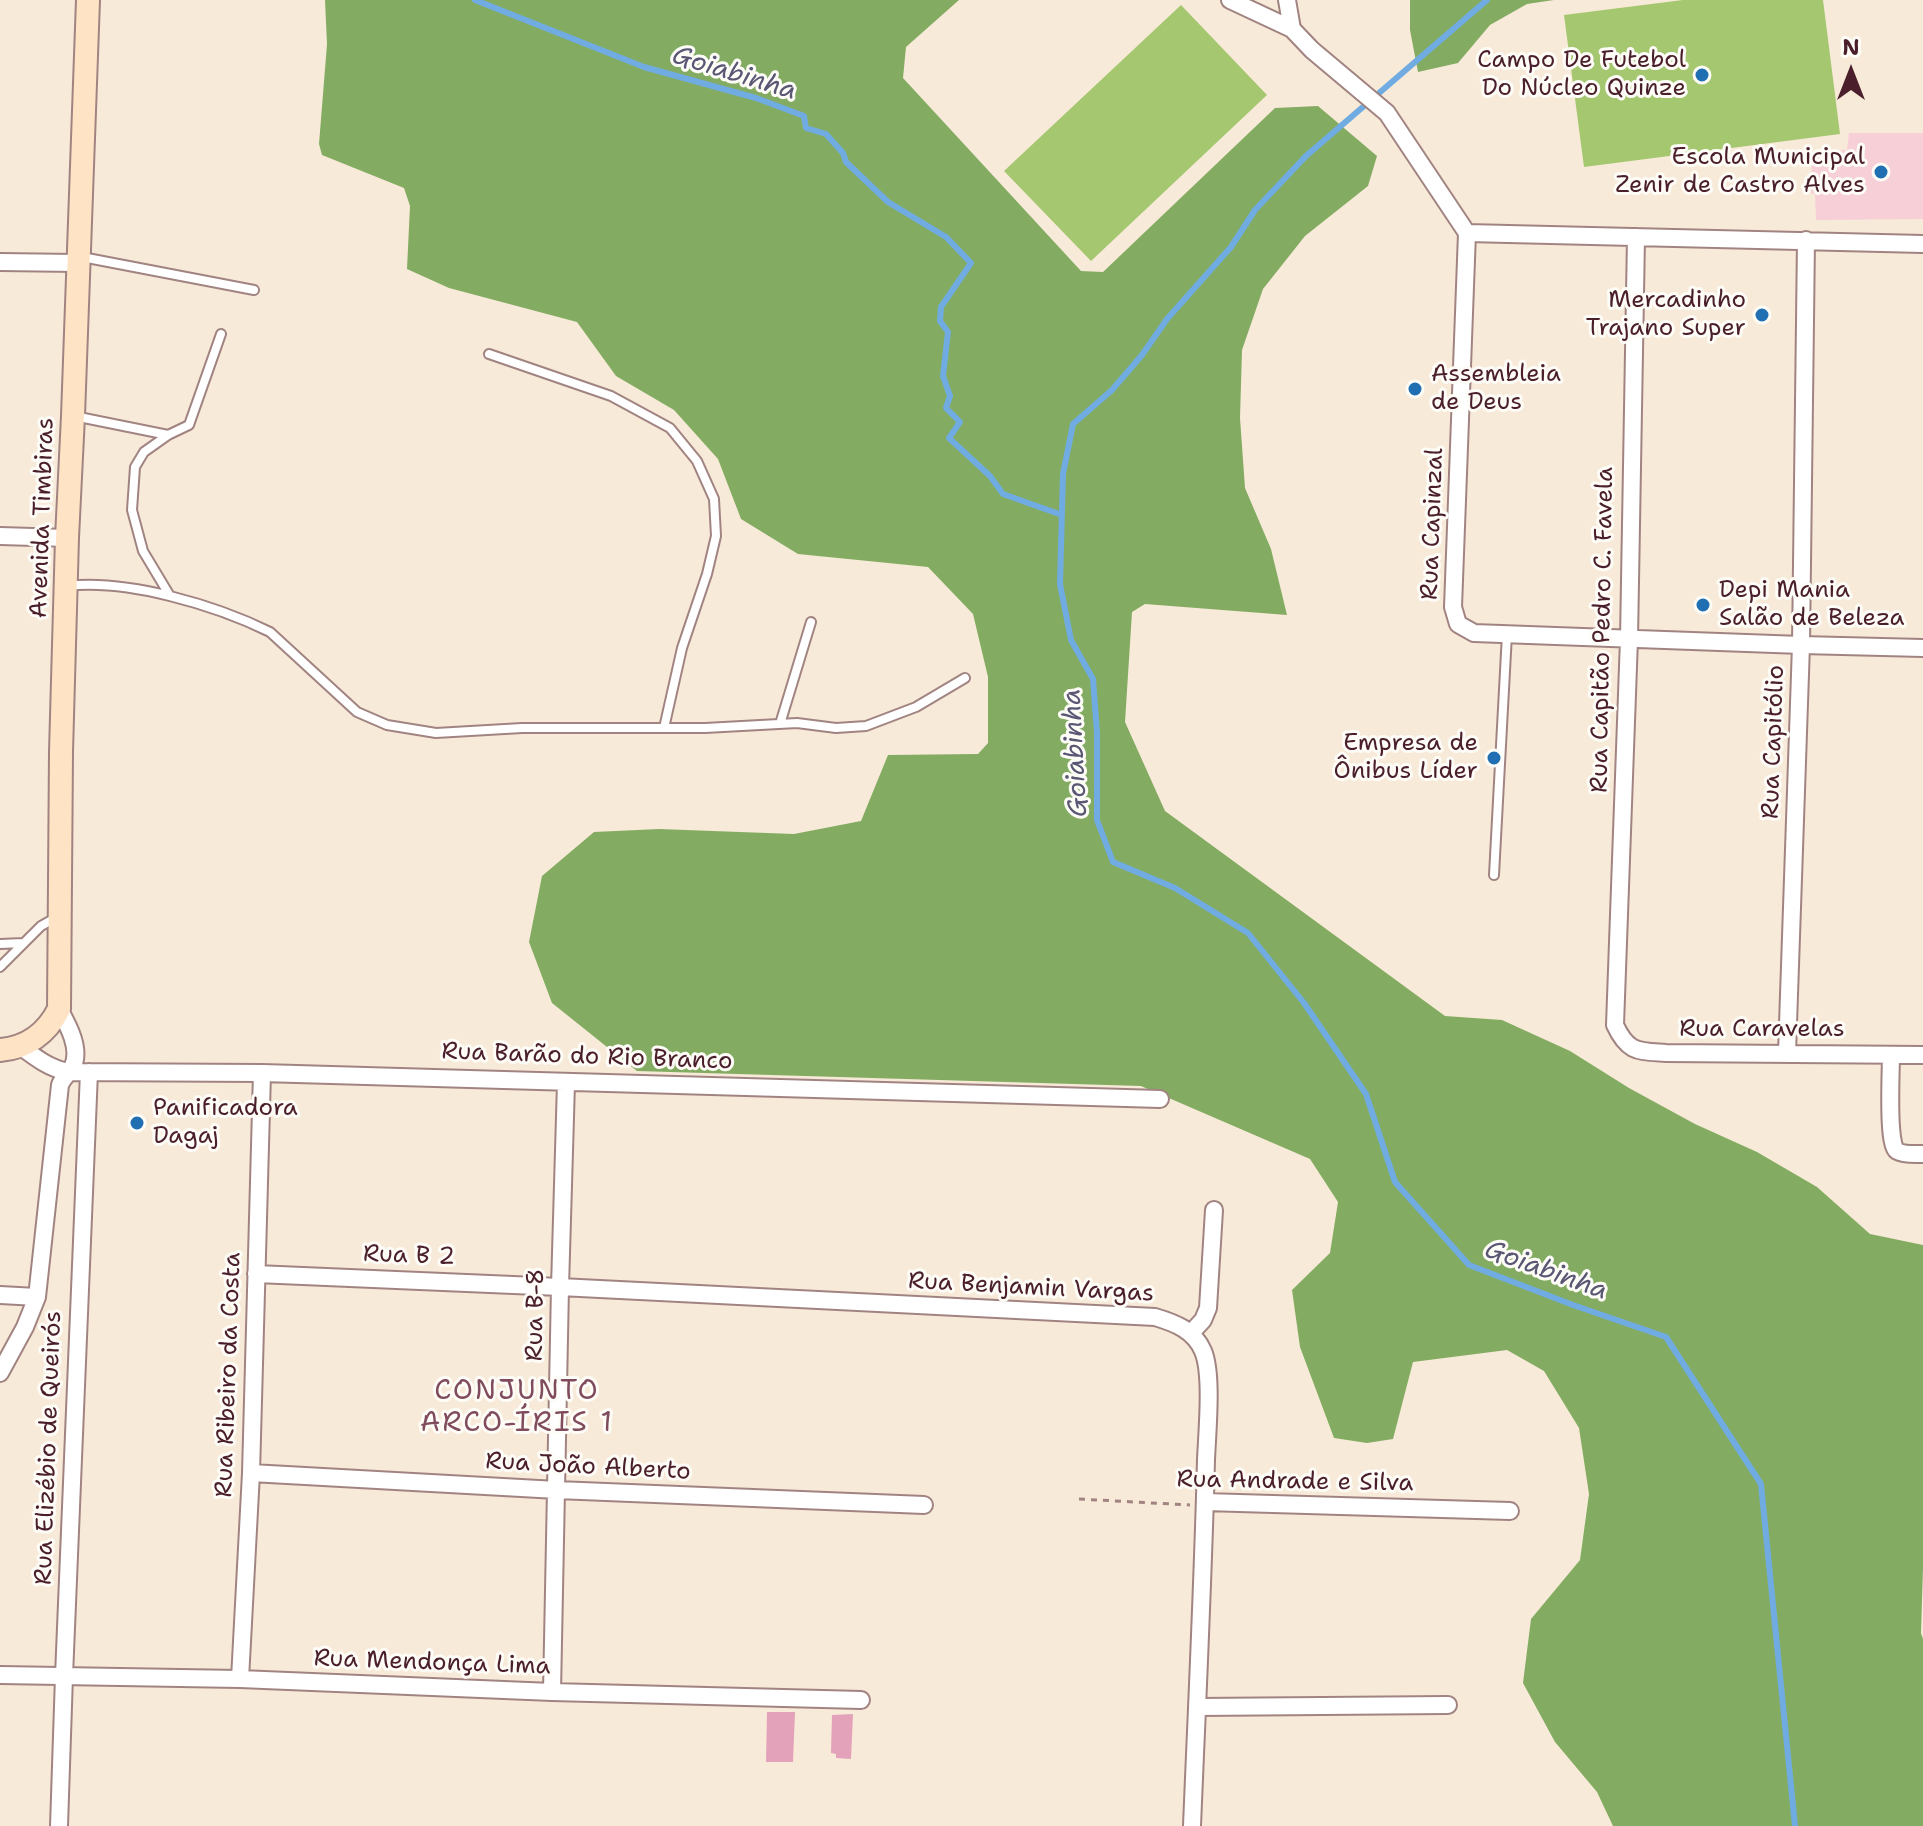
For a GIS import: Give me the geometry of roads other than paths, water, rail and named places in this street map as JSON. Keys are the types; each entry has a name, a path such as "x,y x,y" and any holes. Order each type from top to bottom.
{"street":[{"name":"Avenida Timbiras","path":"59,1009 67,538 88,0"},
{"path":"1230,0 1292,29 1312,50 1387,113 1467,233 1923,244"},
{"path":"1287,0 1292,29"},
{"name":"Rua Capinzal","path":"1467,233 1453,607 1458,624 1474,633 1507,634"},
{"name":"Rua Capitão Pedro C. Favela","path":"1615,1025 1629,639 1636,237"},
{"name":"Rua Capitólio","path":"1787,1053 1801,645 1806,240"},
{"path":"0,262 78,260"},
{"path":"0,536 67,538"},
{"path":"1507,634 1923,648"},
{"path":"0,1373 37,1297 60,1085 73,1066 74,1058 73,1037 59,1009"},
{"name":"Rua Barão do Rio Branco","path":"10,1048 33,1040 53,1021 59,1009"},
{"name":"Rua Caravelas","path":"1615,1025 1622,1040 1635,1051 1923,1055"},
{"name":"Rua Barão do Rio Branco","path":"10,1048 68,1072 262,1073 1160,1099"},
{"path":"1891,1055 1891,1134 1894,1148 1898,1152 1923,1154"},
{"name":"Rua Elizébio de Queirós","path":"59,1826 89,1072"},
{"name":"Rua Ribeiro da Costa","path":"240,1679 251,1473 262,1073"},
{"name":"Rua B-8","path":"552,1692 566,1083"},
{"path":"1192,1826 1208,1375 1203,1351 1191,1333 1203,1320 1208,1308 1214,1210"},
{"name":"Rua B 2","path":"256,1274 560,1287"},
{"name":"Rua Benjamin Vargas","path":"560,1287 1155,1317 1176,1323 1191,1333"},
{"path":"0,1295 37,1297"},
{"name":"Rua João Alberto","path":"251,1473 557,1490 924,1505"},
{"name":"Rua Andrade e Silva","path":"1205,1502 1510,1511"},
{"name":"Rua Mendonça Lima","path":"0,1675 240,1679 552,1692 861,1700"},
{"path":"1197,1707 1448,1705"}],"lane":[{"path":"78,260 254,290"},
{"path":"170,596 143,551 132,510 135,467 144,452 189,425 221,334"},
{"path":"489,354 611,396 670,428 697,461 714,499 716,536 707,574 682,648 664,728"},
{"path":"73,416 168,435"},
{"path":"66,586 122,586 170,596 243,621 270,632 357,712 387,725 436,733 522,728 705,728 797,723 836,728 866,726 916,707 965,678"},
{"path":"780,724 811,622"},
{"path":"1494,875 1507,634"},
{"path":"0,967 41,926 61,914"},
{"path":"0,944 24,943"}],"waterway":[{"name":"Goiabinha","path":"475,0 644,67 756,98 804,116 806,128 826,134 843,153 846,162 888,202 946,237 971,263 941,307 940,321 948,332 943,376 950,396 946,408 960,422 949,438 990,476 1003,494 1062,515"},
{"name":"Goiabinha","path":"1487,0 1306,156 1255,210 1231,247 1167,319 1112,390 1073,424 1063,474 1060,584 1071,640 1093,679 1097,732 1097,820 1113,862 1175,888 1248,933 1304,1003 1366,1094 1395,1182 1469,1265 1666,1337 1761,1484 1795,1826"}],"place":[{"name":"Campo De Futebol Do Núcleo Quinze","path":"1702,75"},
{"name":"Escola Municipal Zenir de Castro Alves","path":"1881,172"},
{"name":"Mercadinho Trajano Super","path":"1762,315"},
{"name":"Assembleia de Deus","path":"1415,389"},
{"name":"Depi Mania Salão de Beleza","path":"1703,605"},
{"name":"Empresa de Ônibus Líder","path":"1494,758"},
{"name":"Panificadora Dagaj","path":"137,1123"}],"district":[{"name":"CONJUNTO ARCO-ÍRIS 1","path":"517,1408"}]}
